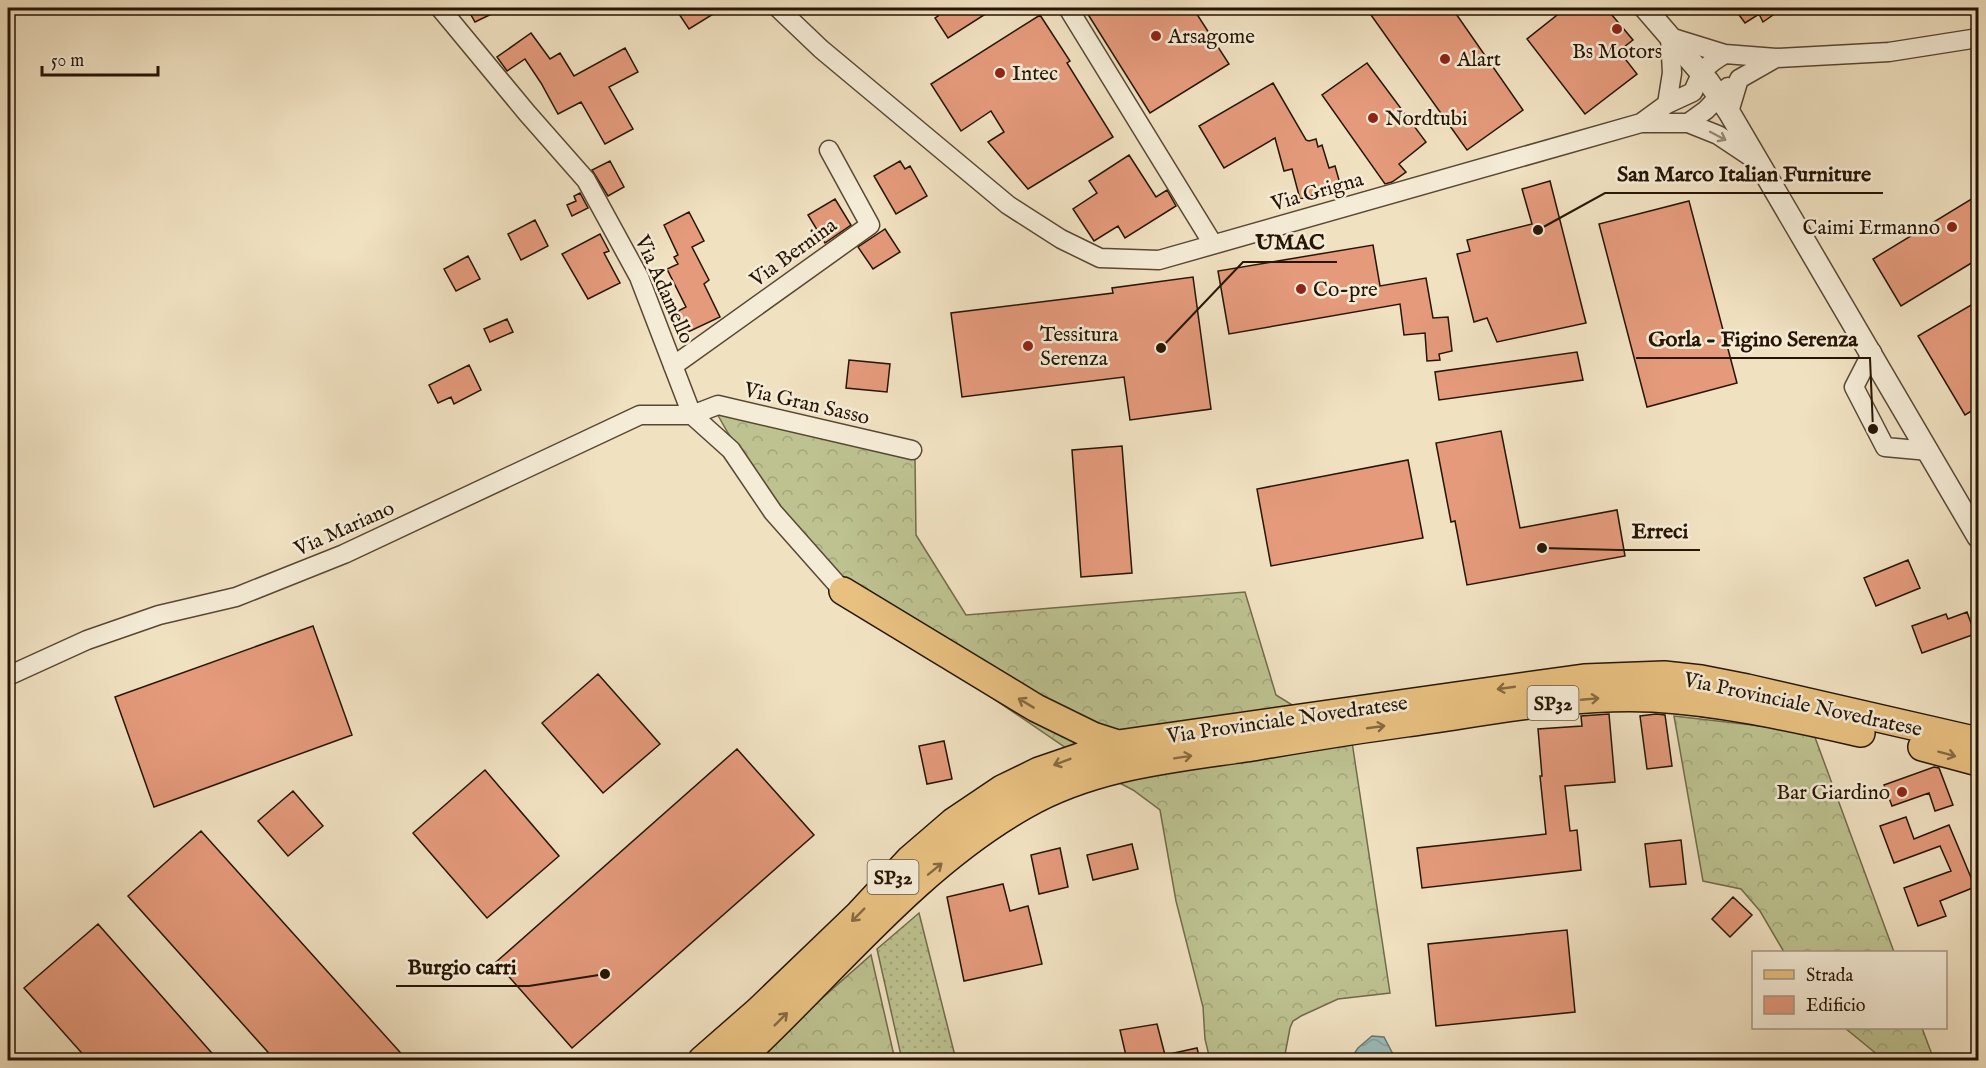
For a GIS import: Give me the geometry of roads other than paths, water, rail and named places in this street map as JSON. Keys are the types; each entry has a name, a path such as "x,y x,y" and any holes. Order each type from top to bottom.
{"main road":[{"path":"843,591 1036,708 1093,736 1118,744"},
{"name":"Via Provinciale Novedratese","path":"702,1060 758,1011 859,914 910,859 953,822 1002,789 1039,771 1118,744 1584,678 1664,675 1747,688 1978,741"},
{"name":"Via Provinciale Novedratese","path":"739,1060 921,880 976,836 1026,804 1053,791 1083,778 1125,767 1393,725 1568,701 1622,698 1650,698 1718,705 1834,727 1978,762"}],"street":[{"name":"Via Adamello","path":"440,8 586,180 639,277 692,415 731,450 773,512 843,591"},
{"name":"Via Grigna","path":"778,8 821,49 1008,205 1061,239 1100,258 1159,260 1641,123 1688,123 1718,135 1759,162"},
{"path":"1068,8 1213,244"},
{"path":"1645,8 1701,73 1723,104 1872,352 1978,537"},
{"path":"1670,37 1725,54 1776,58 1889,52 1978,39"},
{"path":"1667,104 1672,73 1670,37"},
{"path":"1641,123 1667,104 1693,92 1701,73 1710,62 1725,54"},
{"path":"1688,123 1706,110 1723,104 1739,78 1776,58"},
{"path":"1693,92 1723,104"},
{"name":"Via Bernina","path":"673,366 870,225 829,150"},
{"path":"1872,352 1854,387 1885,447 1929,451"},
{"name":"Via Gran Sasso","path":"692,415 718,405 912,450"},
{"name":"Via Mariano","path":"8,676 87,640 159,615 236,597 344,554 640,414 692,415"}],"water":[{"path":"1372,1036 1384,1037 1396,1060 1350,1060 1358,1048"}],"place":[{"name":"Bs Motors","path":"1617,29"},
{"name":"Arsagome","path":"1156,36"},
{"name":"Alart","path":"1445,59"},
{"name":"Intec","path":"1000,73"},
{"name":"Nordtubi","path":"1373,118"},
{"name":"Caimi Ermanno","path":"1952,227"},
{"name":"San Marco Italian Furniture","path":"1538,230"},
{"name":"Co-pre","path":"1301,289"},
{"name":"Tessitura Serenza","path":"1028,346"},
{"name":"UMAC","path":"1161,348"},
{"name":"Gorla - Figino Serenza","path":"1873,429"},
{"name":"Erreci","path":"1542,548"},
{"name":"Bar Giardino","path":"1902,792"},
{"name":"Burgio carri","path":"605,974"}]}
